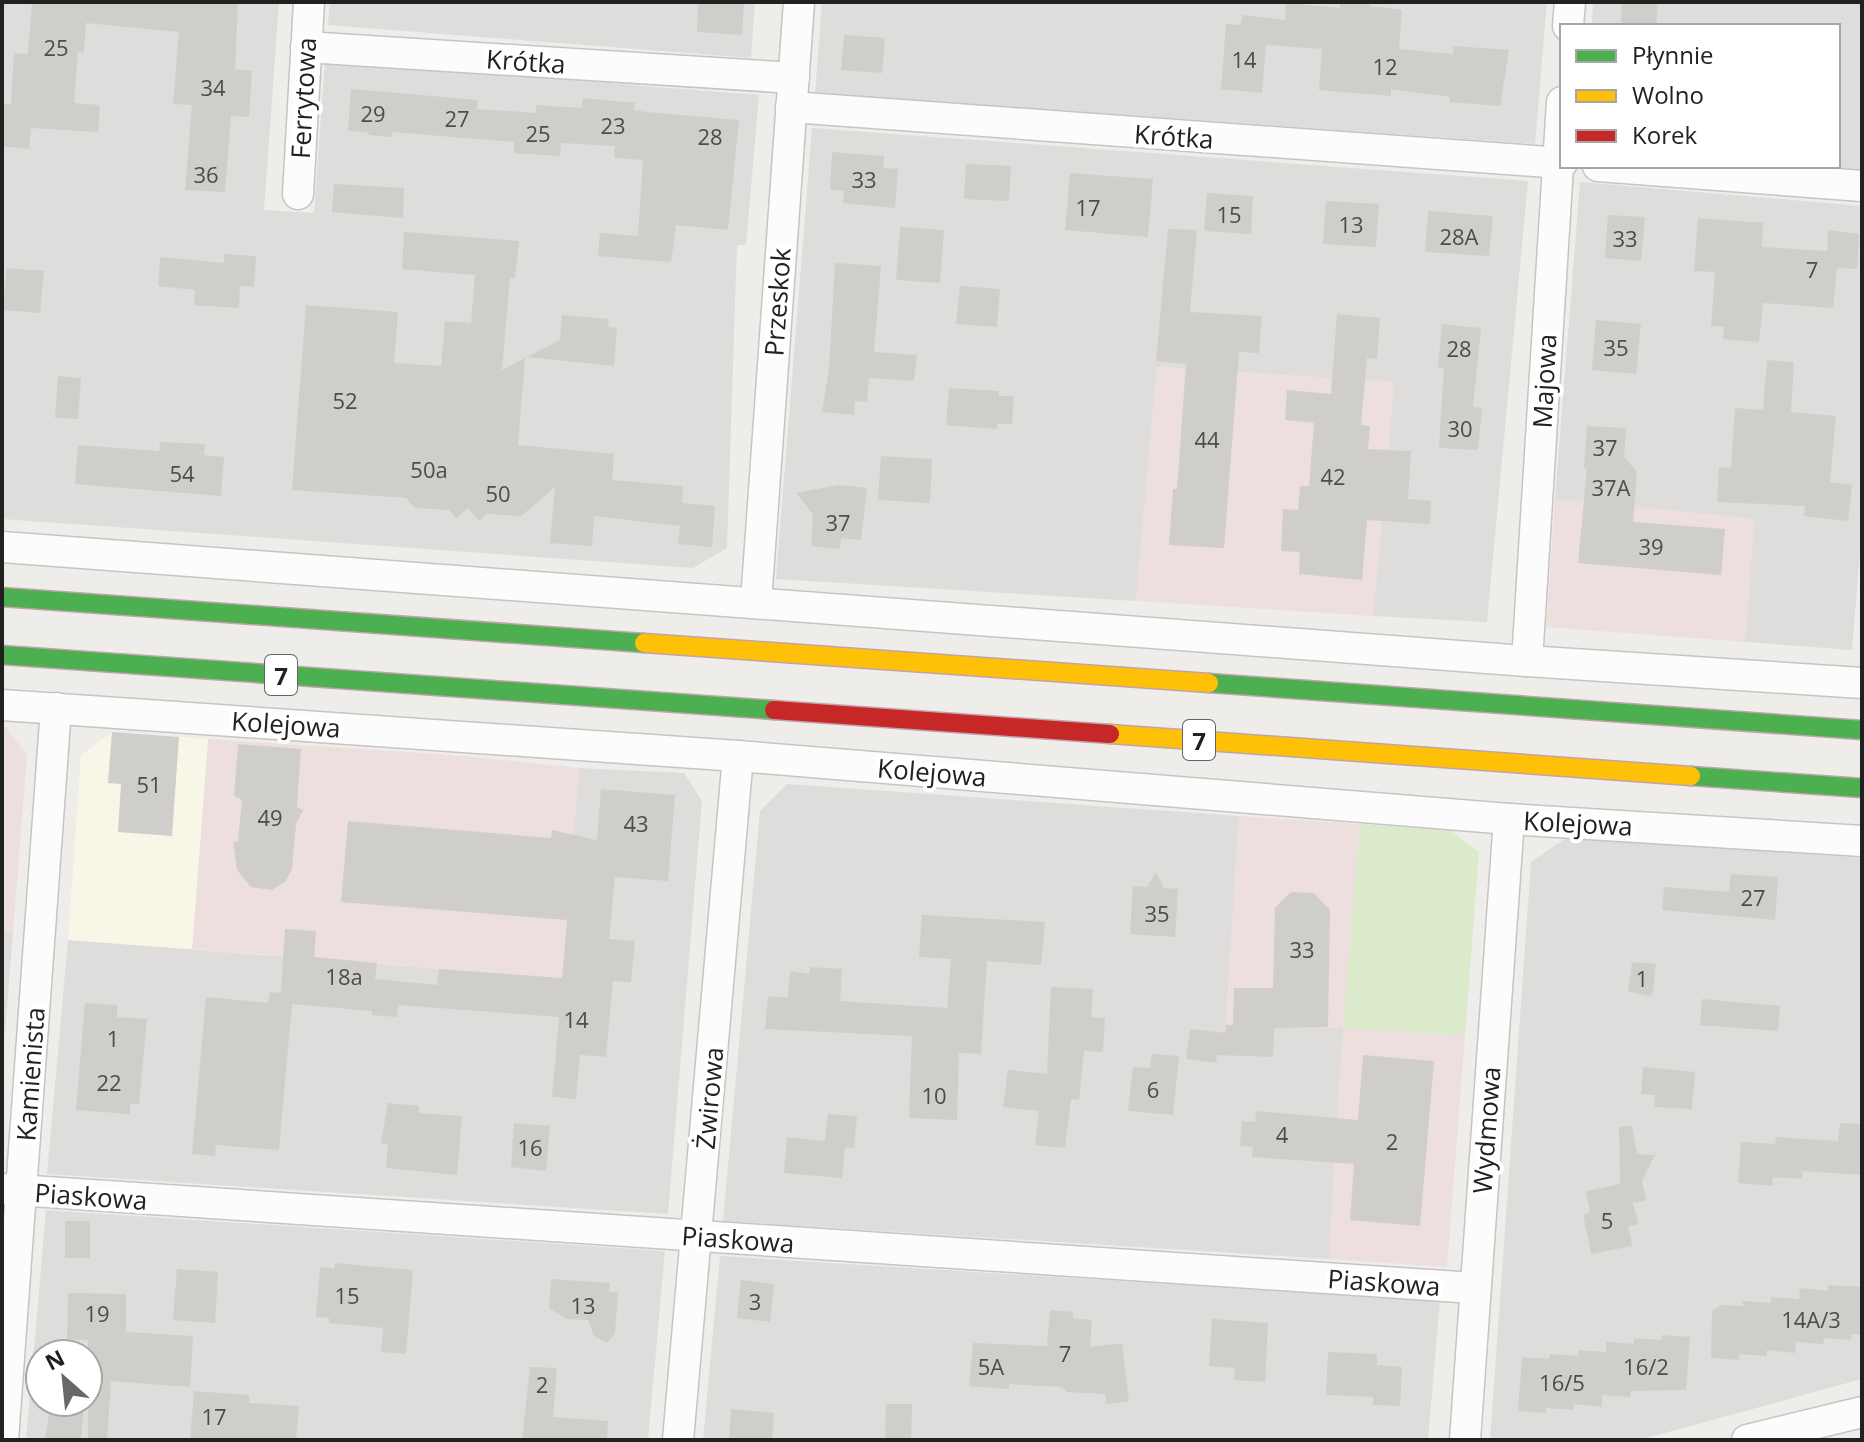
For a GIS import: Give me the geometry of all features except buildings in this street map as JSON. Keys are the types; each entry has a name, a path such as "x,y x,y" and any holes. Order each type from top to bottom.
{"highway":[{"name":"7","path":"2,597 1862,730"},
{"name":"Kolejowa","path":"2,655 1862,788"}],"street":[{"name":"Ferrytowa","path":"298,194 309,2"},
{"name":"Przeskok","path":"756,602 799,2"},
{"path":"1568,24 1570,2"},
{"name":"Krótka","path":"306,47 1560,163"},
{"name":"Majowa","path":"1527,661 1560,163"},
{"path":"1624,168 1862,186"},
{"path":"2,547 1527,661 1862,683"},
{"name":"Kolejowa","path":"2,705 738,756 1509,819 1862,841"},
{"name":"Kamienista","path":"3,1440 12,1190 56,708"},
{"name":"Żwirowa","path":"678,1440 738,756"},
{"name":"Wydmowa","path":"1465,1440 1509,819"},
{"name":"Piaskowa","path":"12,1190 1474,1288"},
{"path":"1747,1440 1862,1412"}],"shaded area":[{"path":"2,2 279,2 264,210 314,213 325,61 759,95 746,245 737,245 727,548 693,568 2,519"},
{"path":"330,2 755,2 751,58 328,25"},
{"path":"822,2 1547,2 1535,144 815,93"},
{"path":"1593,2 1862,2 1862,170 1839,168 1840,24 1592,24"},
{"path":"812,128 1528,181 1487,622 1373,616 1394,382 1157,367 1136,601 776,579"},
{"path":"1580,182 1862,206 1862,528 1852,650 1745,642 1754,519 1555,499"},
{"path":"1157,367 1394,382 1373,616 1136,601"},
{"path":"1555,499 1754,519 1745,642 1546,627"},
{"path":"2,723 27,755 13,932 2,931"},
{"path":"112,732 208,739 192,949 68,940 81,755"},
{"path":"208,739 466,756 579,768 562,978 192,949"},
{"path":"579,768 684,773 702,801 668,1214 47,1174 68,940 562,978"},
{"path":"787,784 1239,816 1226,1024 1343,1028 1329,1259 723,1221 760,811"},
{"path":"1239,816 1360,824 1343,1028 1226,1025"},
{"path":"1569,836 1862,858 1862,1379 1639,1440 1490,1440 1531,862"},
{"path":"2,931 13,932 2,1070"},
{"path":"1343,1028 1465,1036 1447,1267 1329,1259"},
{"path":"46,1210 665,1251 648,1440 26,1440 28,1418 104,1418 104,1338 35,1338"},
{"path":"720,1256 1440,1301 1428,1440 703,1440"}],"green space":[{"path":"1360,824 1451,831 1479,852 1465,1036 1343,1028"}],"traffic: fast":[{"path":"2,597 644,643"},
{"path":"2,655 774,710"},
{"path":"1209,683 1862,730"},
{"path":"1691,776 1862,788"}],"traffic: slow":[{"path":"644,643 1209,683"},
{"path":"1110,734 1691,776"}],"traffic: jam":[{"path":"774,710 1110,734"}]}
